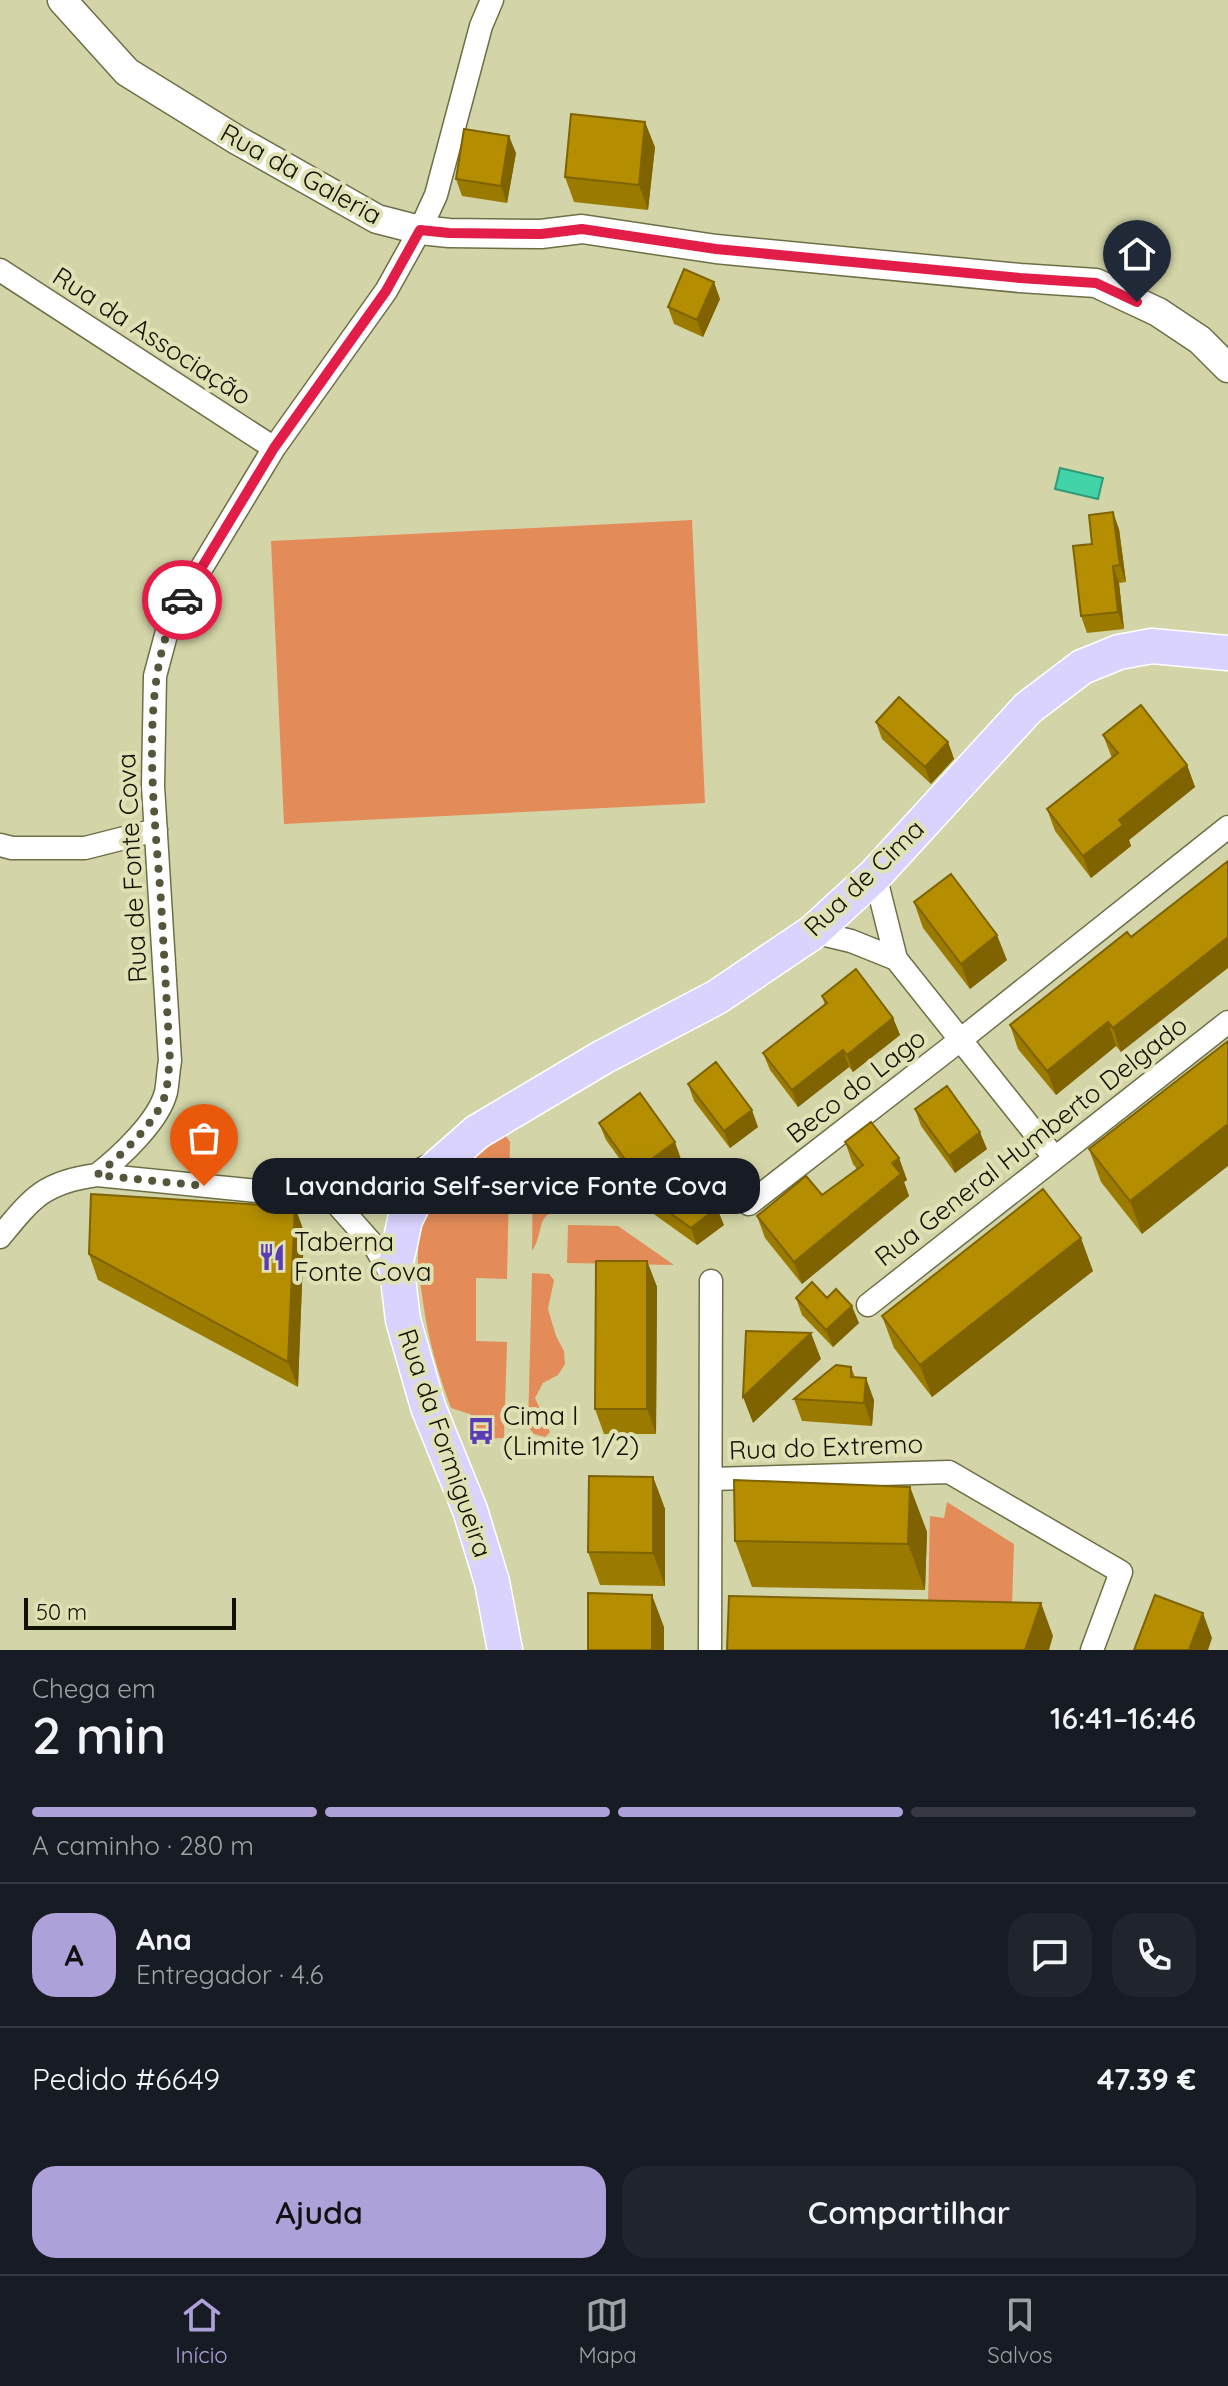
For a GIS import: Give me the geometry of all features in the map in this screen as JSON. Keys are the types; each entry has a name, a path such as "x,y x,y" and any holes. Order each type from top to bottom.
{"main road":[{"name":"Rua de Cima","path":"450,1155 477,1132 603,1057 717,997 813,932 875,875 1028,708 1082,667 1119,652 1152,646 1228,653"},
{"name":"Rua da Formigueira","path":"450,1155 427,1176 405,1220 396,1262 403,1320 428,1407 470,1510 492,1582 505,1650"}],"street":[{"name":"Rua da Galeria","path":"62,0 127,72 237,140 377,219 420,230 449,233 541,234 582,229 716,249 1096,283 1158,312 1200,340 1228,368"},
{"name":"Rua de Fonte Cova","path":"97,1175 120,1157 143,1131 166,1095 170,1061 153,786 155,676 170,620 274,448 386,291 420,230 436,195 481,26 492,0"},
{"name":"Rua da Associação","path":"0,270 274,448"},
{"name":"Beco do Lago","path":"749,1204 1228,827"},
{"path":"0,845 12,848 85,848 156,830"},
{"path":"875,875 896,959 1054,1157"},
{"path":"813,932 851,941 896,959"},
{"name":"Rua General Humberto Delgado","path":"868,1305 1228,1022"},
{"path":"0,1237 31,1199 69,1179 97,1175 329,1195 405,1177 450,1155"},
{"path":"329,1195 375,1247 399,1287"},
{"name":"Rua do Extremo","path":"710,1650 711,1281"},
{"name":"Rua do Extremo","path":"711,1479 949,1472 1121,1572 1092,1650"}],"shaded area":[{"path":"1060,468 1103,478 1098,499 1055,489"},
{"path":"692,520 705,803 284,824 271,541"},
{"path":"504,1133 510,1142 507,1279 476,1278 476,1341 507,1342 504,1438 477,1439 476,1420 470,1414 451,1408 442,1382 425,1316 418,1253 426,1216 445,1183 473,1155"},
{"path":"533,1168 582,1206 573,1212 551,1213 546,1217 532,1251"},
{"path":"568,1225 618,1226 674,1265 567,1263"},
{"path":"532,1273 549,1274 554,1280 548,1309 564,1351 565,1364 558,1375 543,1383 535,1398 550,1432 545,1437 534,1434 528,1427"},
{"path":"947,1502 1014,1544 1012,1606 928,1603 930,1516 944,1518"}],"building":[{"path":"571,114 645,122 639,185 565,177"},
{"path":"464,129 509,136 501,186 456,179"},
{"path":"684,269 714,282 697,320 668,307"},
{"path":"1113,512 1120,565 1113,566 1118,612 1081,616 1073,546 1092,544 1089,515"},
{"path":"899,697 948,742 925,767 876,722"},
{"path":"1141,705 1187,765 1119,820 1123,825 1083,856 1047,809 1118,753 1103,735"},
{"path":"1228,861 1228,937 1113,1028 1108,1022 1047,1071 1010,1025 1127,932 1131,937"},
{"path":"951,874 997,935 961,964 914,902"},
{"path":"856,969 893,1018 847,1055 843,1050 792,1090 763,1053 827,1003 822,996"},
{"path":"1228,1041 1228,1124 1130,1201 1089,1149"},
{"path":"716,1062 752,1110 724,1131 688,1084"},
{"path":"947,1086 980,1132 949,1156 915,1109"},
{"path":"640,1093 675,1142 634,1172 599,1123"},
{"path":"871,1122 899,1158 892,1163 901,1174 794,1262 757,1216 806,1176 822,1195 863,1165 845,1142"},
{"path":"652,1170 689,1196 701,1184 717,1208 691,1228 638,1190"},
{"path":"1043,1189 1081,1238 920,1365 882,1316"},
{"path":"91,1194 295,1207 288,1362 89,1254"},
{"path":"596,1261 647,1261 647,1409 595,1409"},
{"path":"812,1282 827,1298 836,1289 852,1306 826,1330 796,1298"},
{"path":"746,1331 811,1333 743,1397"},
{"path":"836,1365 851,1367 851,1377 866,1378 864,1403 794,1399"},
{"path":"589,1476 653,1477 653,1553 588,1552"},
{"path":"734,1480 910,1487 908,1544 735,1541"},
{"path":"588,1593 652,1595 652,1650 588,1650"},
{"path":"1155,1595 1203,1613 1189,1650 1134,1650"},
{"path":"729,1596 1041,1603 1025,1650 727,1650"}],"way so far":[{"path":"182,600 170,620 155,676 153,786 170,1061 166,1095 143,1131 120,1157 97,1175 204,1186"}],"place":[{"name":"Lavandaria Self-service Fonte Cova","path":"204,1186"},
{"name":"Taberna Fonte Cova","path":"272,1257"},
{"name":"Cima I (Limite 1/2)","path":"481,1431"}],"route":[{"path":"182,600 274,448 386,291 420,230 541,234 582,229 716,249 1096,283 1137,302"}]}
